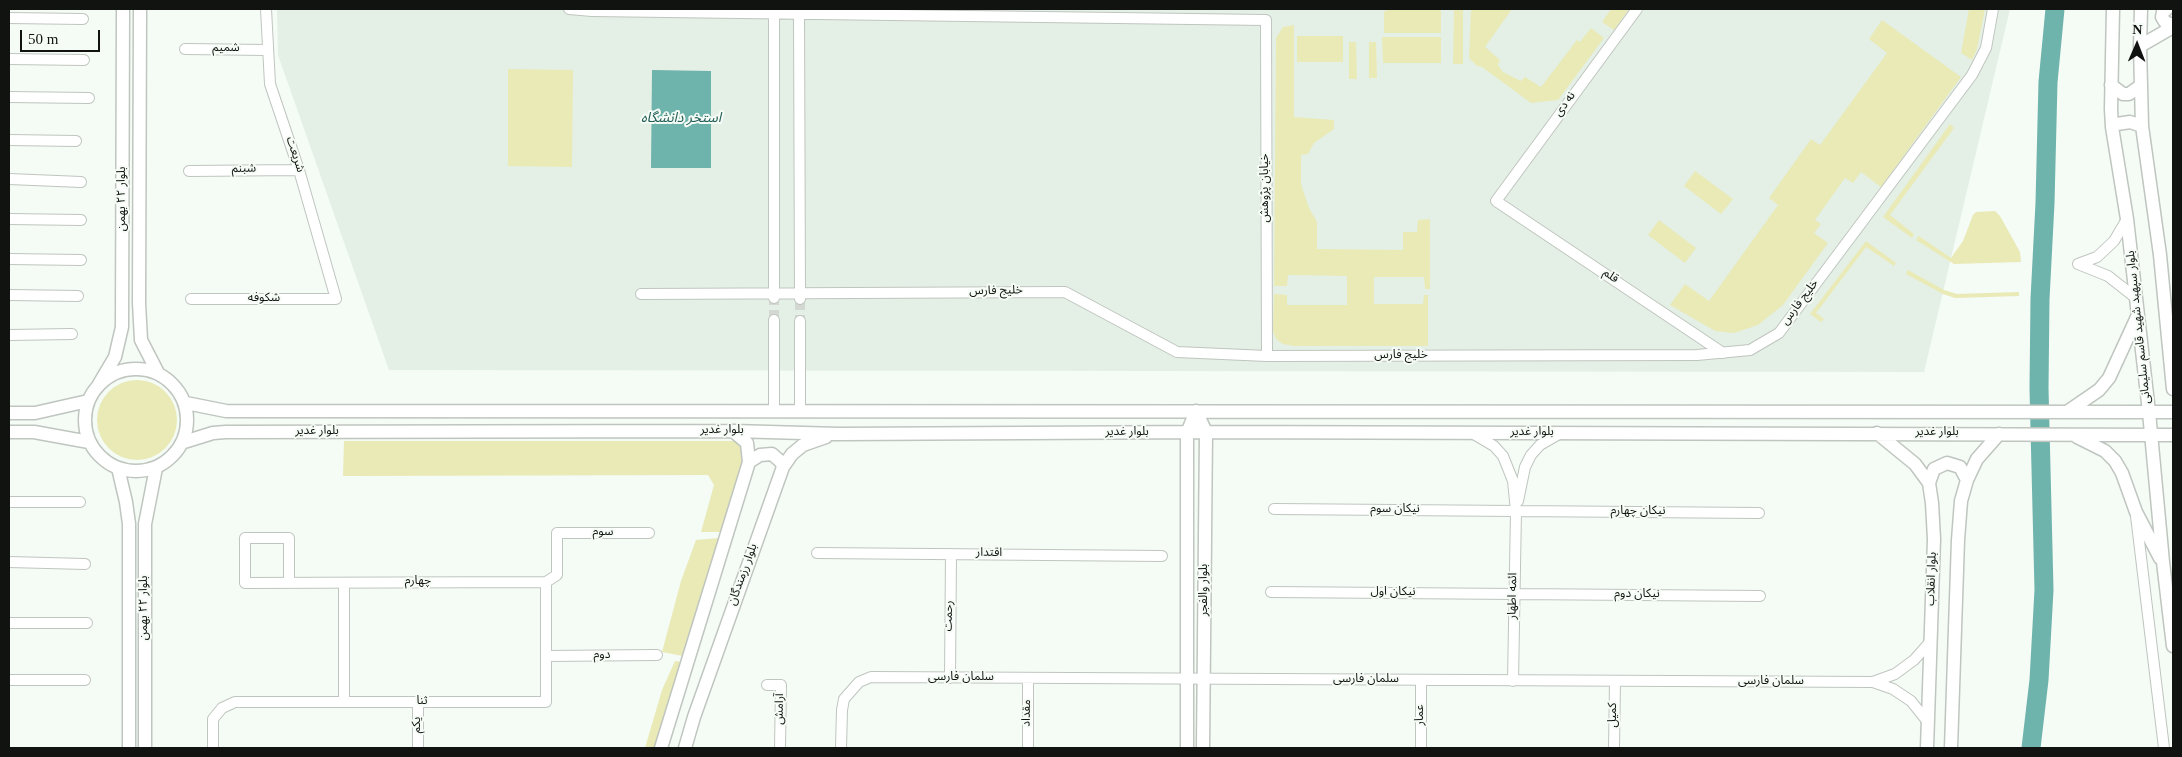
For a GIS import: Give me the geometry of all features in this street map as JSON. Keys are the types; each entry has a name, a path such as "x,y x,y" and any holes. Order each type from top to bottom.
{"main road":[{"name":"بلوار ۲۲ بهمن","path":"99,384 115,357 122,327 123,9"},
{"name":"بلوار ۲۲ بهمن","path":"140,9 139,312 141,340 158,373"},
{"name":"بلوار سپهبد شهید قاسم سلیمانی","path":"2113,9 2112,128 2128,219 2173,646"},
{"path":"2141,9 2140,86 2142,126 2160,255 2173,389"},
{"path":"2167,9 2162,12 2162,17 2165,22 2173,26"},
{"path":"2140,46 2173,26"},
{"path":"2111,85 2123,94 2129,94 2140,86"},
{"path":"2112,128 2117,124 2130,122 2142,126"},
{"path":"2067,412 2094,395 2109,378 2138,315"},
{"path":"2165,315 2173,332"},
{"path":"127,369 158,373 175,385 186,403 188,422 184,442 172,458 156,468 137,472 118,468 101,458 89,442 84,422 88,401 99,384 127,369"},
{"path":"9,413 35,413 88,401"},
{"name":"بلوار غدیر","path":"186,403 226,411 2173,412"},
{"path":"409,411 409,432"},
{"path":"1196,411 1206,432"},
{"path":"1186,433 1196,411"},
{"path":"2112,413 2118,415 2121,420 2119,430 2112,435"},
{"path":"661,748 749,462 747,443 733,431"},
{"name":"بلوار غدیر","path":"184,442 213,433 226,432 733,431 839,434 1206,432 2173,435"},
{"path":"9,432 34,432 89,442"},
{"name":"بلوار والفجر","path":"1203,748 1206,432"},
{"name":"بلوار والفجر","path":"1186,433 1187,748"},
{"path":"1877,433 1915,464 1929,483"},
{"name":"بلوار رزمندگان","path":"685,748 694,717 783,467 792,454 803,445 819,438 839,434"},
{"name":"بلوار انقلاب","path":"1950,748 1961,501 1967,480 1977,459 1999,434"},
{"path":"2070,434 2105,452 2115,461 2122,473 2136,512 2163,562"},
{"path":"749,462 760,455 772,454 781,462 783,467"},
{"path":"1929,483 1934,469 1947,463 1960,468 1967,480"},
{"name":"بلوار ۲۲ بهمن","path":"118,468 129,524 129,748"},
{"name":"بلوار ۲۲ بهمن","path":"147,745 145,524 156,468"},
{"name":"بلوار انقلاب","path":"1926,748 1934,539 1929,483"}],"street":[{"name":"شریعت","path":"266,9 270,84 299,170 336,299"},
{"path":"569,9 592,12 798,11 800,297"},
{"name":"نه دی","path":"1496,201 1637,9"},
{"name":"خلیج فارس","path":"642,294 800,297 1065,292 1177,352 1267,356 1697,356 1750,350 1779,333 1972,75 1986,48 1992,9"},
{"path":"774,11 774,296"},
{"name":"خیابان پژوهش","path":"798,11 1266,20 1267,356"},
{"path":"9,18 82,19"},
{"name":"شمیم","path":"185,49 267,50"},
{"path":"9,59 84,60"},
{"path":"9,97 89,98"},
{"path":"9,140 76,141"},
{"name":"شبنم","path":"189,171 299,170"},
{"path":"9,179 81,182"},
{"name":"قلم","path":"1496,201 1723,353"},
{"path":"9,219 81,220"},
{"path":"2128,219 2114,241 2097,257 2078,264 2108,276 2136,298"},
{"path":"9,259 81,260"},
{"path":"9,295 78,296"},
{"name":"شکوفه","path":"191,299 336,299"},
{"path":"774,320 774,411"},
{"path":"800,321 800,410"},
{"path":"9,335 72,334"},
{"name":"ائمه اطهار","path":"1470,433 1494,446 1502,456 1512,481 1516,511 1513,681"},
{"name":"ائمه اطهار","path":"1516,511 1526,467 1531,455 1545,442 1562,433"},
{"path":"9,502 80,502"},
{"name":"نیکان سوم","path":"1274,509 1516,511"},
{"name":"نیکان چهارم","path":"1516,511 1759,513"},
{"path":"2136,512 2164,748"},
{"name":"سوم","path":"546,582 557,575 557,533 649,533"},
{"name":"چهارم","path":"289,583 289,538 245,538 245,583 289,583 344,583 546,582"},
{"name":"اقتدار","path":"817,553 1162,556"},
{"name":"رحمت","path":"950,678 951,554"},
{"path":"9,562 85,564"},
{"name":"ثنا","path":"213,748 214,720 222,708 235,702 546,702 546,582"},
{"path":"344,583 344,702"},
{"name":"نیکان اول","path":"1271,592 1514,594"},
{"name":"نیکان دوم","path":"1514,594 1760,596"},
{"path":"9,623 87,623"},
{"name":"سلمان فارسی","path":"1873,682 1895,674 1914,660 1930,642"},
{"name":"دوم","path":"546,656 657,655"},
{"name":"سلمان فارسی","path":"841,748 844,699 859,682 871,677 1873,682 1893,689 1911,702 1928,721"},
{"name":"مقداد","path":"1028,678 1028,748"},
{"path":"9,680 85,680"},
{"name":"عمار","path":"1421,681 1421,748"},
{"name":"کمیل","path":"1614,748 1615,682"},
{"name":"آرامش","path":"766,685 781,685 780,748"},
{"name":"یکم","path":"418,702 418,748"}],"shaded area":[{"path":"277,9 2010,9 1924,372 389,370 278,55"}],"green space":[{"path":"1388,9 1441,9 1441,33 1384,33 1384,12"},
{"path":"1454,9 1463,9 1463,64 1453,64"},
{"path":"1471,9 1512,9 1485,47 1500,60 1498,65 1503,72 1521,81 1525,77 1541,87 1577,40 1580,42 1591,28 1604,38 1558,100 1531,103 1482,67 1477,66 1469,58"},
{"path":"1611,9 1629,9 1614,30 1602,22"},
{"path":"1969,9 1985,9 1977,49 1972,60 1961,53"},
{"path":"1882,20 1961,77 1881,187 1861,172 1853,183 1845,178 1815,220 1821,224 1814,233 1828,243 1783,305 1758,325 1734,333 1715,331 1670,305 1685,284 1709,301 1778,205 1769,198 1811,139 1820,145 1887,53 1869,39"},
{"path":"1294,25 1294,117 1334,120 1334,129 1314,143 1308,154 1301,155 1301,184 1309,208 1317,222 1317,249 1403,250 1403,232 1417,232 1418,220 1430,219 1430,289 1425,289 1424,277 1374,277 1374,304 1423,304 1424,295 1428,295 1428,346 1294,346 1283,344 1276,339 1273,331 1274,294 1287,295 1287,305 1347,305 1347,276 1288,275 1287,286 1274,286 1276,38 1283,27"},
{"path":"1297,36 1343,36 1343,62 1297,62"},
{"path":"1382,37 1441,37 1441,63 1383,63"},
{"path":"1349,42 1356,42 1357,79 1349,79"},
{"path":"1369,42 1376,42 1377,78 1369,78"},
{"path":"508,69 573,70 572,167 508,166"},
{"path":"1950,124 1954,128 1890,215 1914,234 1912,238 1883,217"},
{"path":"1695,171 1733,199 1721,214 1684,186"},
{"path":"1995,211 2000,216 2020,252 2021,262 1954,264 1916,240 1919,236 1951,258 1963,241 1973,215 1976,212"},
{"path":"1659,220 1696,248 1685,263 1648,235"},
{"path":"1866,241 1896,263 1894,266 1866,247 1816,313 1824,319 1821,322 1810,314"},
{"path":"1908,270 1944,290 1957,294 2019,292 2019,296 1955,298 1943,294 1906,274"},
{"path":"137,380 152,383 165,392 174,405 177,420 174,435 165,448 152,457 137,460 122,457 109,448 100,435 97,420 100,405 109,392 122,383"},
{"path":"344,441 734,441 743,443 747,453 722,532 701,532 714,485 708,475 343,476"},
{"path":"719,538 683,656 662,652 681,581 696,540"},
{"path":"675,661 682,662 654,748 645,748 662,690"}],"water":[{"name":"استخر دانشگاه","path":"652,70 711,71 711,168 651,168"}],"waterway":[{"path":"2031,748 2039,680 2044,590 2039,388 2040,299 2048,82 2055,9"}],"tunnel":[{"path":"774,299 774,320"},
{"path":"800,300 800,321"}]}
